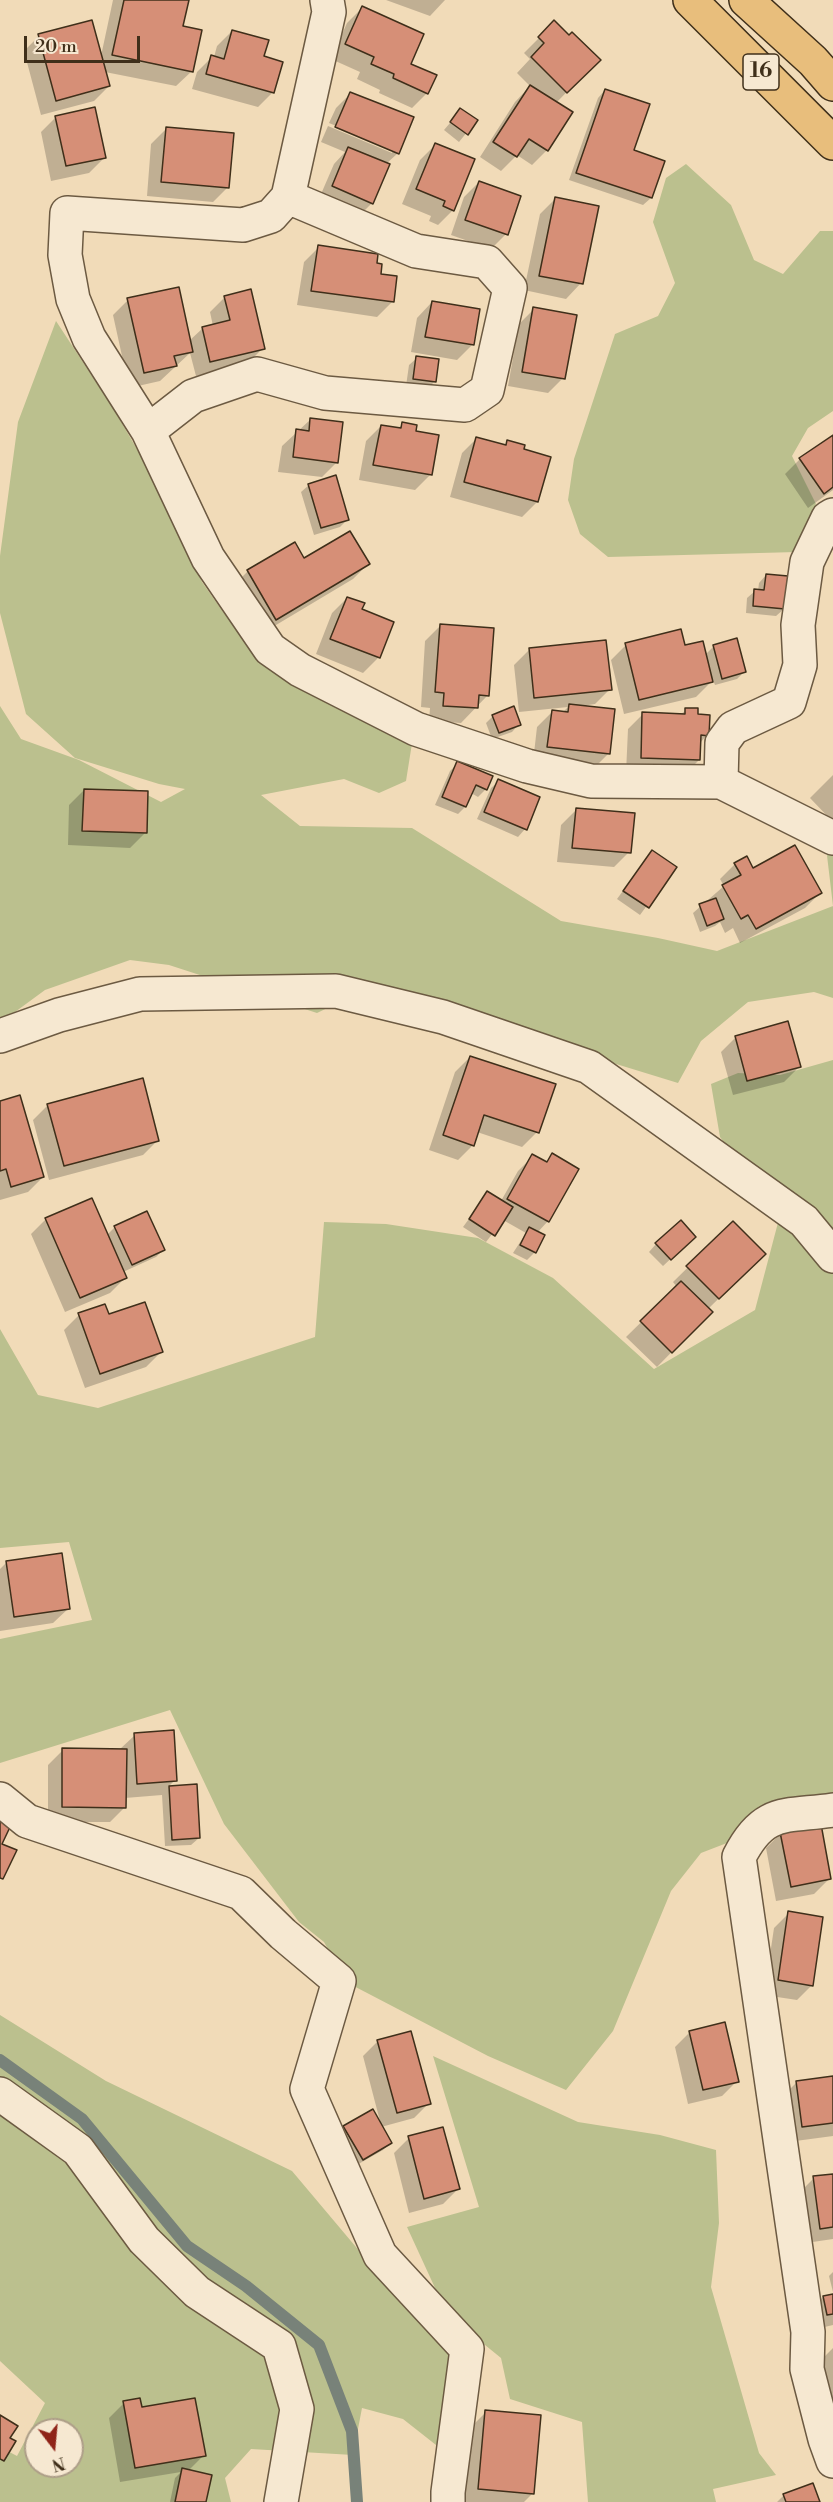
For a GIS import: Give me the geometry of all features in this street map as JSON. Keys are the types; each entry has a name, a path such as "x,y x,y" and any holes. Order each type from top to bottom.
{"main road":[{"name":"16","path":"690,0 833,143"},
{"name":"16","path":"746,0 813,61 833,84"}],"street":[{"path":"327,0 329,12 288,197 271,216 243,225 68,213 65,255 73,299 89,338 148,432 208,558 270,649 300,670 416,729 527,766 591,781 721,782 833,838"},
{"path":"148,432 193,396 257,374 326,393 465,405 488,390 510,288 488,262 416,251 288,197"},
{"path":"721,782 722,743 734,728 789,702 800,665 798,625 807,562 828,518 833,515"},
{"path":"0,1036 59,1015 140,994 336,991 443,1017 590,1067 804,1221 833,1256"},
{"path":"0,1799 27,1821 241,1893 283,1934 339,1982 307,2089 380,2254 467,2349 448,2502"},
{"path":"833,1810 798,1813 773,1818 761,1824 747,1841 739,1857 808,2332 807,2369 833,2461"},
{"path":"0,2094 78,2150 144,2240 197,2292 279,2346 297,2409 281,2502"}],"green space":[{"path":"686,164 731,205 754,260 783,274 820,231 833,231 833,411 808,428 792,456 816,504 797,552 608,557 580,534 568,500 574,459 615,334 658,316 675,283 653,222 666,178"},
{"path":"56,321 113,408 162,492 202,582 226,616 268,661 413,737 406,781 379,793 344,779 261,795 300,826 412,828 561,921 717,951 833,906 833,998 814,992 748,1002 701,1041 678,1083 369,988 317,1013 169,965 130,960 45,990 0,1023 0,706 21,739 79,760 161,802 185,789 159,784 75,758 26,714 0,613 0,556 18,422"},
{"path":"826,847 833,850 833,906"},
{"path":"833,1060 833,1822 789,1819 701,1853 671,1891 613,2031 566,2090 488,2056 346,1982 324,1942 299,1922 224,1824 170,1710 0,1763 0,1639 92,1620 69,1542 0,1548 0,1329 38,1395 98,1408 315,1337 324,1222 386,1224 478,1238 553,1278 654,1369 755,1310 780,1215 720,1137 711,1084 738,1073 780,1075"},
{"path":"0,2015 106,2081 292,2171 393,2291 457,2354 450,2456 403,2419 362,2408 353,2455 251,2449 225,2478 231,2502 0,2502 0,2447 17,2456 24,2443 24,2478 84,2478 84,2418 37,2418 45,2403 0,2361"},
{"path":"433,2056 578,2122 660,2135 716,2150 719,2223 711,2287 759,2453 776,2475 713,2489 716,2502 588,2502 582,2422 510,2399 501,2358 447,2314 407,2227 479,2207"}],"building":[{"path":"124,0 189,0 183,26 202,30 193,72 112,55"},
{"path":"362,6 424,34 411,64 437,75 428,94 393,78 394,74 371,64 374,57 345,44"},
{"path":"92,20 110,86 56,101 38,34"},
{"path":"554,20 569,35 572,32 601,60 567,93 531,57 544,43 538,37"},
{"path":"232,30 269,40 264,56 283,62 274,93 206,74 211,55 224,59"},
{"path":"530,85 573,112 548,151 529,139 517,157 493,142"},
{"path":"605,89 650,104 634,150 665,161 652,198 576,173"},
{"path":"350,92 414,117 399,154 335,127"},
{"path":"95,107 106,158 66,166 55,116"},
{"path":"460,108 478,120 468,135 450,122"},
{"path":"166,127 234,133 229,188 161,182"},
{"path":"435,143 475,159 454,211 443,206 445,201 416,189"},
{"path":"348,147 390,164 373,204 332,186"},
{"path":"479,181 521,196 508,235 465,220"},
{"path":"555,197 599,206 583,284 539,276"},
{"path":"318,245 378,254 377,263 382,264 381,274 397,276 394,302 311,291"},
{"path":"179,287 193,352 174,356 177,366 144,373 127,298"},
{"path":"251,289 265,349 210,362 202,327 230,320 224,296"},
{"path":"432,301 480,309 474,345 425,337"},
{"path":"533,307 577,315 565,379 522,372"},
{"path":"416,356 439,359 436,382 413,379"},
{"path":"310,418 343,422 338,463 293,457 296,429 309,431"},
{"path":"402,422 417,425 416,431 439,435 432,475 373,465 381,425 401,428"},
{"path":"833,435 833,487 824,494 799,458"},
{"path":"476,437 506,445 507,440 525,445 524,449 551,457 538,502 464,482"},
{"path":"336,475 349,520 321,528 308,484"},
{"path":"350,531 370,564 276,620 247,570 295,542 304,558"},
{"path":"766,574 788,576 785,609 753,606 754,589 764,590"},
{"path":"347,597 365,603 362,609 394,622 380,658 330,639"},
{"path":"440,624 494,628 489,696 479,695 478,708 443,706 444,693 435,692"},
{"path":"681,629 685,645 703,641 713,682 639,700 625,643"},
{"path":"737,638 746,672 722,679 713,645"},
{"path":"606,640 612,690 534,698 529,648"},
{"path":"569,704 615,709 610,754 547,747 552,710 568,712"},
{"path":"514,706 521,725 499,733 492,715"},
{"path":"685,708 698,708 698,714 710,715 709,736 701,735 700,760 641,758 642,712 685,714"},
{"path":"457,761 493,776 487,790 476,785 466,807 442,797"},
{"path":"498,779 540,797 527,830 484,812"},
{"path":"84,789 148,791 147,833 82,831"},
{"path":"576,808 635,813 631,853 572,848"},
{"path":"795,845 822,893 756,929 748,915 741,919 722,885 741,875 734,863 747,856 753,868"},
{"path":"652,850 677,867 649,908 623,891"},
{"path":"716,898 724,919 707,926 699,904"},
{"path":"788,1021 801,1067 747,1081 735,1036"},
{"path":"470,1056 556,1084 539,1133 484,1115 474,1146 443,1135"},
{"path":"143,1078 159,1141 64,1166 47,1104"},
{"path":"20,1095 44,1177 11,1187 6,1169 0,1171 0,1101"},
{"path":"552,1153 579,1169 549,1222 507,1199 532,1154 547,1162"},
{"path":"487,1191 513,1207 495,1236 469,1219"},
{"path":"92,1198 127,1278 80,1298 45,1218"},
{"path":"147,1211 165,1250 132,1265 114,1226"},
{"path":"681,1220 696,1237 671,1260 655,1243"},
{"path":"733,1221 766,1254 719,1299 686,1266"},
{"path":"529,1227 545,1235 536,1253 520,1245"},
{"path":"681,1281 713,1312 672,1353 640,1321"},
{"path":"145,1302 163,1352 100,1374 78,1313 105,1304 109,1314"},
{"path":"62,1553 70,1609 14,1617 6,1561"},
{"path":"174,1730 177,1781 137,1784 134,1733"},
{"path":"62,1748 127,1749 126,1808 62,1807"},
{"path":"197,1784 200,1838 172,1840 169,1786"},
{"path":"0,1820 11,1825 2,1844 17,1850 3,1879 0,1878"},
{"path":"821,1824 831,1879 791,1887 780,1832"},
{"path":"788,1911 823,1917 813,1986 778,1980"},
{"path":"725,2022 739,2082 703,2090 689,2031"},
{"path":"411,2031 431,2104 397,2113 377,2040"},
{"path":"833,2076 833,2123 802,2127 796,2081"},
{"path":"373,2109 392,2143 363,2160 343,2126"},
{"path":"443,2127 460,2189 424,2199 408,2136"},
{"path":"833,2174 833,2227 820,2229 813,2176"},
{"path":"833,2294 833,2314 827,2315 823,2296"},
{"path":"140,2398 142,2407 195,2398 206,2456 135,2468 123,2401"},
{"path":"485,2410 541,2415 534,2494 478,2489"},
{"path":"0,2415 18,2426 10,2438 16,2441 4,2461 0,2459"},
{"path":"182,2468 212,2475 206,2502 175,2502"},
{"path":"813,2483 820,2502 786,2502 783,2494"}],"waterway":[{"path":"0,2060 82,2119 187,2246 246,2286 319,2345 352,2431 357,2502"}]}
